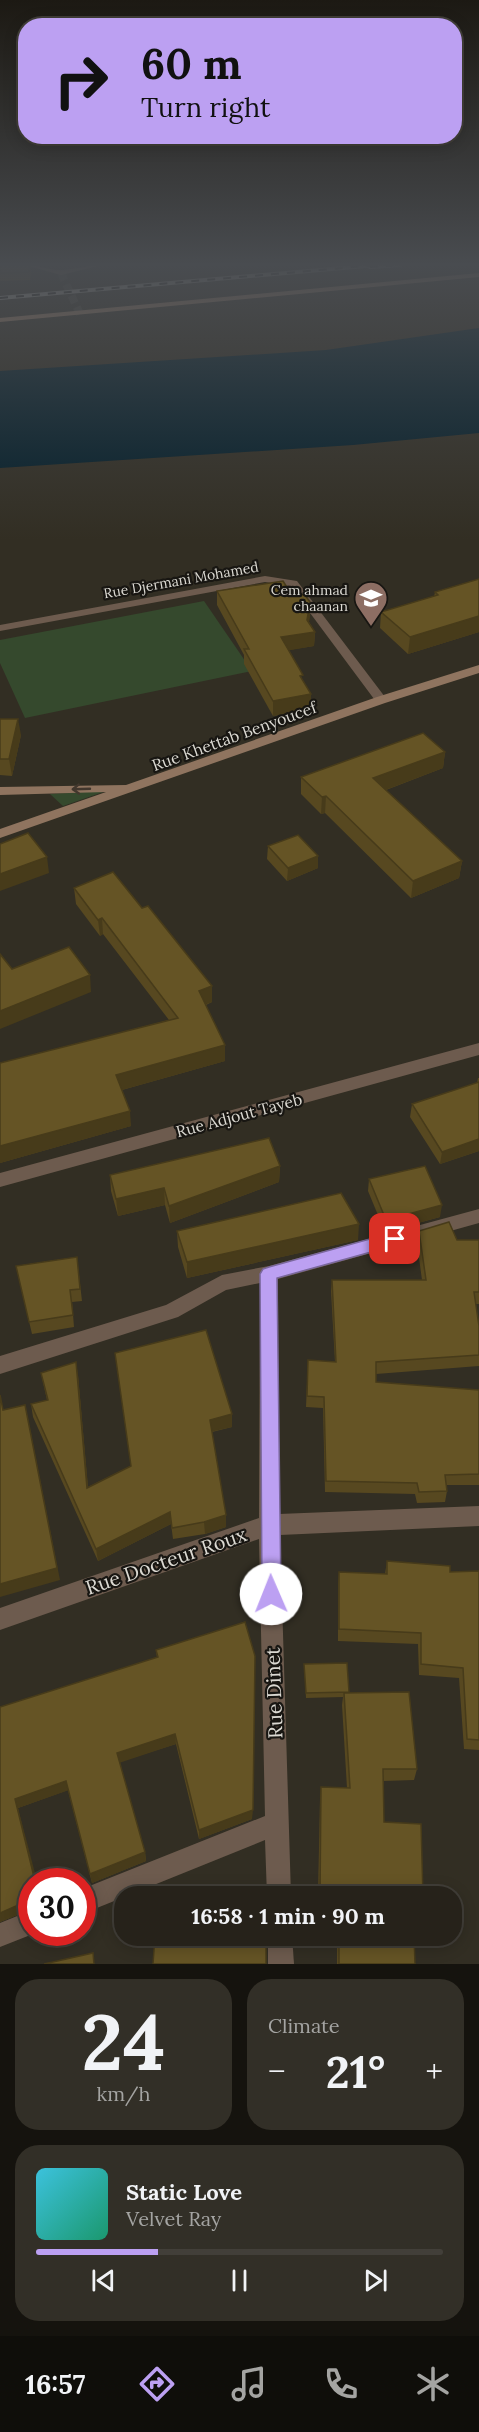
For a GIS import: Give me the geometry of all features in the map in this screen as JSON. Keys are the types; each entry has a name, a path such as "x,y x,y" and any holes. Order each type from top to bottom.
{"main road":[{"name":"Rue Khettab Benyoucef","path":"0,834 381,700 479,669"},
{"path":"0,791 139,787"},
{"path":"23,791 46,801 49,806 45,819"}],"street":[{"name":"Rue Djermani Mohamed","path":"0,628 265,579 286,581 293,583 381,700"},
{"name":"Rue Adjout Tayeb","path":"0,1180 479,1049"},
{"path":"0,1365 171,1311 222,1283 269,1274 479,1216"},
{"name":"Rue Dinet","path":"269,1274 269,1525 279,1886"},
{"name":"Rue Docteur Roux","path":"0,1619 269,1525 479,1516"},
{"path":"96,1896 278,1823"},
{"path":"0,1935 18,1928"},
{"path":"280,1946 281,1964"}],"green space":[{"path":"204,601 252,671 25,718 0,663 0,640"},
{"path":"106,791 63,806 50,794"}],"water":[{"path":"223,357 479,357 479,433 353,445 0,468 0,371"}],"building":[{"path":"479,579 479,616 410,637 381,612 438,595 435,592"},
{"path":"283,581 291,594 305,595 310,602 307,620 315,632 281,637 311,694 273,701 244,649 249,649 217,591"},
{"path":"0,719 18,719 9,759 0,759"},
{"path":"423,733 445,752 373,778 462,861 413,881 326,796 322,797 301,777"},
{"path":"28,833 47,857 0,874 0,844"},
{"path":"298,835 318,856 288,868 268,846"},
{"path":"113,872 142,908 148,906 212,986 199,991 225,1045 116,1075 130,1111 0,1146 0,1063 178,1018 102,918 98,920 74,888"},
{"path":"69,947 90,975 0,1011 0,954 12,969"},
{"path":"479,1082 479,1139 442,1152 412,1104"},
{"path":"269,1138 280,1166 169,1206 164,1188 116,1199 110,1175"},
{"path":"425,1166 442,1205 386,1220 369,1179"},
{"path":"341,1193 359,1224 187,1262 177,1231"},
{"path":"449,1222 457,1240 479,1240 479,1292 474,1292 479,1326 479,1355 376,1362 376,1382 479,1390 479,1474 445,1475 447,1491 419,1492 417,1483 326,1481 324,1397 307,1396 308,1360 336,1362 332,1280 426,1280 419,1231"},
{"path":"77,1257 80,1289 70,1290 73,1315 29,1322 16,1266"},
{"path":"206,1330 232,1414 210,1420 226,1515 172,1528 170,1512 96,1549 31,1404 48,1400 41,1373 76,1362 87,1488 131,1466 115,1353"},
{"path":"0,1395 3,1410 25,1405 57,1568 0,1584"},
{"path":"387,1561 450,1566 450,1572 479,1571 479,1740 467,1739 463,1668 421,1664 421,1633 339,1629 339,1572 387,1574"},
{"path":"245,1622 255,1656 253,1810 199,1830 175,1734 117,1753 145,1852 96,1872 96,1868 88,1868 66,1781 15,1799 32,1868 18,1868 18,1905 0,1913 0,1707 158,1657 156,1650"},
{"path":"347,1663 349,1692 306,1693 304,1664"},
{"path":"409,1692 417,1769 383,1769 384,1822 421,1824 423,1886 320,1886 321,1787 350,1788 344,1693"},
{"path":"154,1946 266,1946 266,1964 153,1964"},
{"path":"339,1946 414,1946 415,1964 339,1964"},
{"path":"93,1953 94,1964 44,1964"}],"place":[{"name":"Cem ahmad chaanan","path":"371,627"}],"route":[{"path":"271,1594 269,1274 395,1239"}]}
